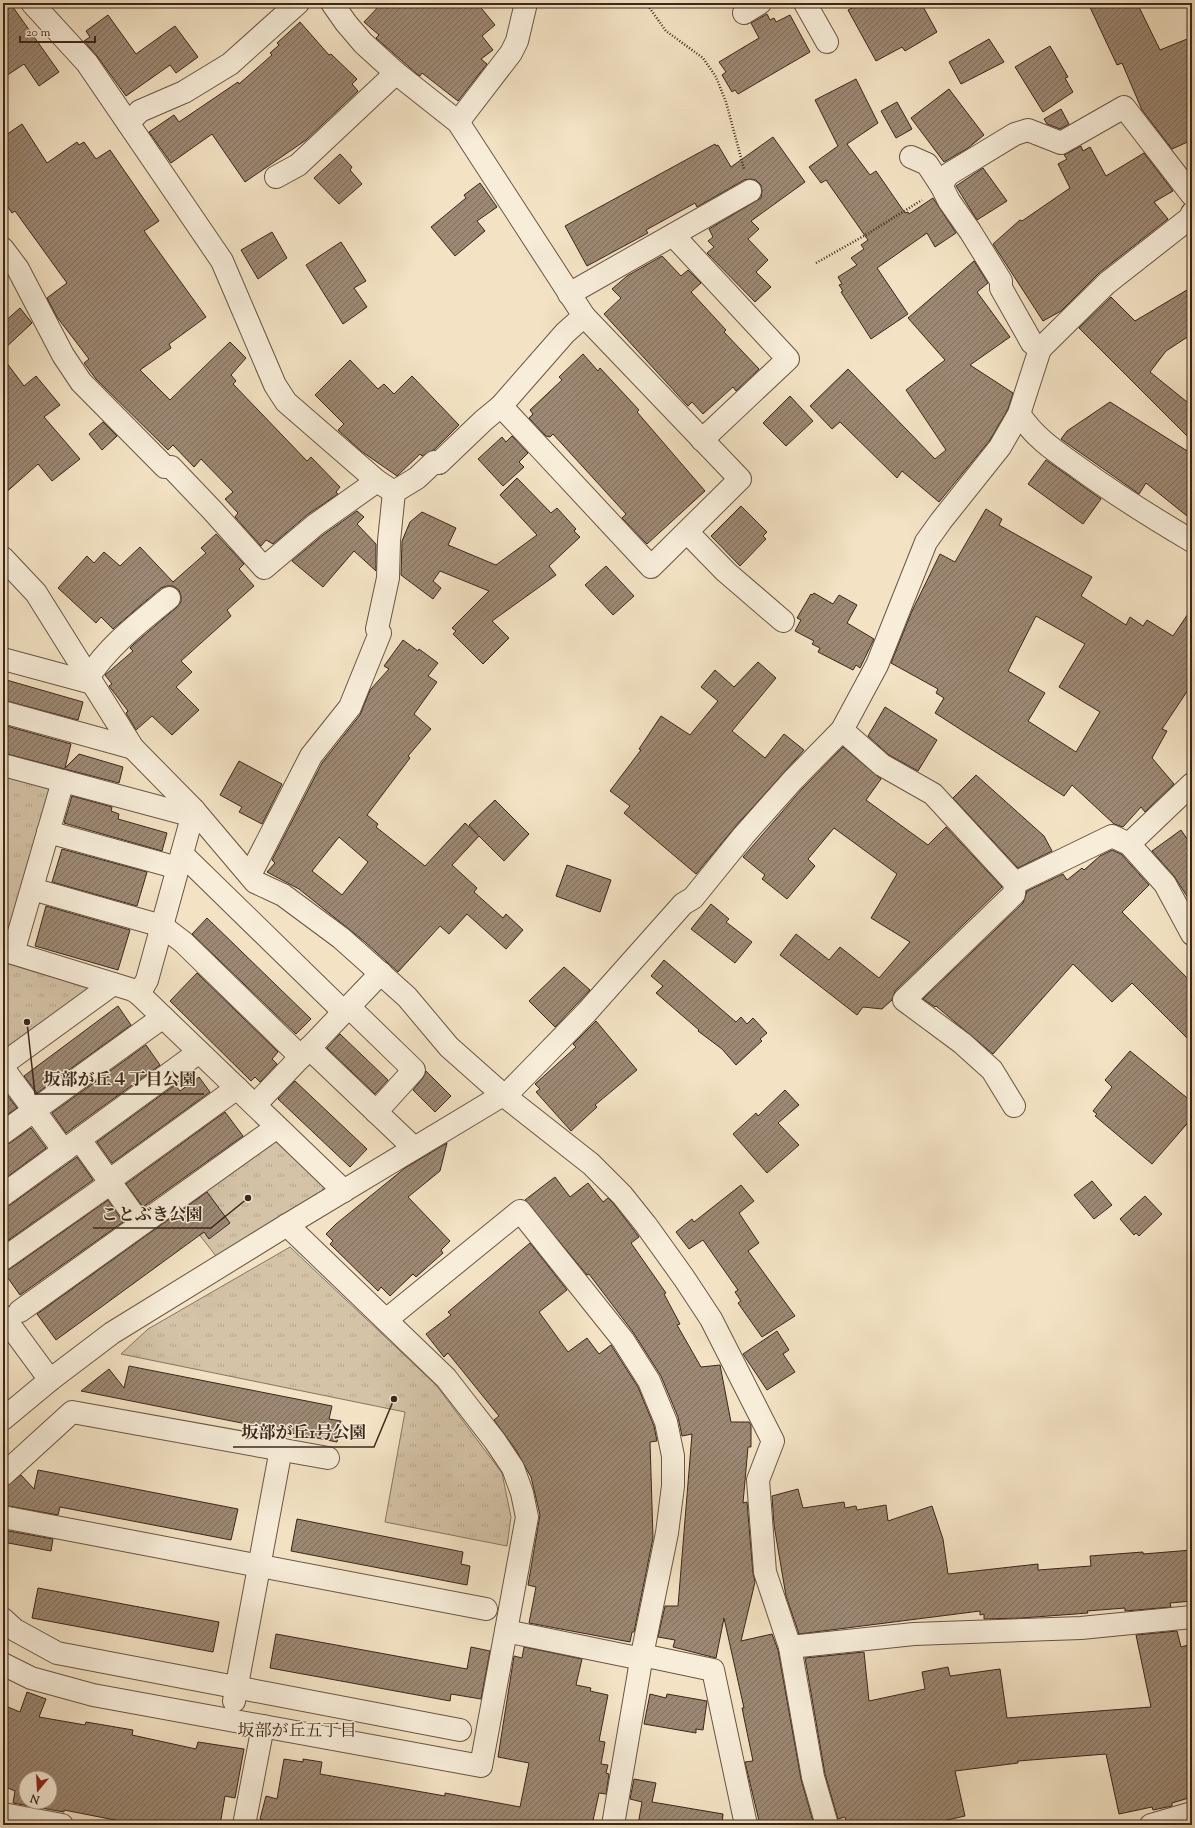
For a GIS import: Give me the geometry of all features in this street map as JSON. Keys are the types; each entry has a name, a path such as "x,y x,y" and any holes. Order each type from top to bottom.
{"street":[{"path":"32,3 87,64 222,260 275,385 286,402 385,486 389,541 388,578 377,629 380,633 350,707 311,756 250,875"},
{"path":"128,123 140,111 184,92 230,64 298,3"},
{"path":"458,122 511,53 517,41 526,3"},
{"path":"805,3 827,42"},
{"path":"337,5 346,23 363,43 396,73 458,122 584,316 740,479 651,567 502,406"},
{"path":"276,177 298,165 396,73"},
{"path":"942,188 945,179 949,174 1015,134 1028,130 1061,143 1124,107 1192,195"},
{"path":"911,157 927,164 1001,281 1001,288 1032,343 1040,349"},
{"path":"569,294 750,191"},
{"path":"3,1419 50,1380 112,1333 502,1094 511,1090 586,1012 683,904 693,898 744,835 788,786 842,730 877,665 926,542 1000,447 1019,414 1040,349 1107,282 1190,218 1192,213"},
{"path":"673,235 788,359 702,440"},
{"path":"3,249 18,270 63,355 81,382 165,468 171,467 176,472 264,568 315,526 385,486 417,478 434,462 439,463 484,420 502,406 566,333 584,316"},
{"path":"1019,414 1030,430 1041,440 1111,491 1192,541"},
{"path":"687,532 726,572 783,621"},
{"path":"3,558 36,593 134,748 255,882 283,895 341,938 407,997 449,1047 502,1094 591,1164 622,1195 663,1248 711,1319 773,1441 758,1480 765,1572 790,1647 814,1777 827,1825"},
{"path":"90,680 97,663 120,640 169,598"},
{"path":"3,659 90,680"},
{"path":"3,712 134,748"},
{"path":"842,730 882,765 933,794 1015,883 1014,894 904,1000 962,1043 992,1070 1014,1106"},
{"path":"3,765 194,813"},
{"path":"63,781 32,889 8,952 133,990 139,994 344,1191"},
{"path":"1129,844 1192,784"},
{"path":"139,994 147,980 194,813"},
{"path":"48,832 180,861 414,1070 376,1112"},
{"path":"1015,883 1112,836 1129,844 1165,884 1192,934"},
{"path":"32,889 162,926 183,942 305,1053 376,1112 414,1148"},
{"path":"255,1105 381,973"},
{"path":"113,984 3,1065 34,1110 111,1181 140,1224"},
{"path":"3,1133 163,1017"},
{"path":"3,1195 199,1052"},
{"path":"3,1259 237,1088"},
{"path":"50,1380 11,1313 277,1127"},
{"path":"386,1320 520,1211 623,1340 656,1392 668,1428 673,1456 673,1486 667,1533 642,1657 614,1825"},
{"path":"3,1664 31,1678 93,1695 481,1766 527,1517 518,1481 513,1468 495,1441 446,1378 287,1225"},
{"path":"3,1475 72,1412 328,1458"},
{"path":"235,1695 258,1565 281,1449"},
{"path":"3,1517 486,1608"},
{"path":"790,1647 914,1634 1081,1628 1192,1617"},
{"path":"3,1619 15,1630 57,1653 235,1695 460,1730"},
{"path":"506,1631 713,1670 746,1825"},
{"path":"244,1825 263,1726"},
{"path":"1151,1825 1192,1813"},
{"path":"3,1814 62,1825"}],"path":[{"path":"646,3 666,31 703,58 716,77 726,102 750,191"},
{"path":"816,263 869,233 942,188"}],"green space":[{"path":"3,768 57,782 11,943 3,941"},
{"path":"3,961 90,987 6,1054 3,1049"},
{"path":"273,1135 324,1186 322,1191 216,1256 176,1205"},
{"path":"290,1247 436,1385 502,1473 511,1517 507,1546 385,1522 405,1412 121,1354 148,1329"}],"building":[{"path":"3,3 10,3 59,72 39,86 24,64 3,78"},
{"path":"382,3 477,3 495,25 482,36 493,50 481,59 487,64 458,101 422,73 420,76 417,74 376,38 379,35 364,22"},
{"path":"862,3 921,3 937,32 905,51 902,47 876,61 848,10"},
{"path":"1088,3 1137,3 1160,50 1192,37 1192,140 1172,149 1142,110 1122,63 1117,65"},
{"path":"767,14 770,20 774,18 776,22 790,15 810,52 738,94 735,90 732,92 722,75 726,72 719,62 759,38 751,23"},
{"path":"108,15 136,54 175,26 198,57 176,73 170,65 126,96 97,56 84,41 90,37 86,31"},
{"path":"300,22 329,55 331,54 357,79 352,84 358,91 306,140 245,182 212,134 171,163 149,132 174,115 179,122 238,82 239,84 272,55 270,53 279,45 277,43"},
{"path":"989,39 1004,62 961,84 949,62"},
{"path":"1050,46 1068,77 1065,78 1073,92 1043,112 1015,67"},
{"path":"856,79 878,123 847,144 870,175 876,171 905,213 908,212 909,214 933,198 956,233 935,247 927,233 877,268 908,314 871,339 841,292 843,291 839,285 842,284 838,277 857,265 851,258 864,249 861,245 868,240 826,180 821,183 809,167 838,146 815,100"},
{"path":"949,89 984,135 968,148 944,162 911,118"},
{"path":"897,102 912,129 896,138 881,111"},
{"path":"1061,109 1069,124 1060,129 1047,124 1044,119"},
{"path":"22,124 47,163 77,142 79,145 84,142 96,159 110,150 159,221 144,231 206,317 169,344 171,348 140,370 170,400 230,342 246,358 231,375 236,381 233,384 307,461 311,457 340,487 336,492 338,494 307,515 273,544 266,540 261,546 235,517 238,513 225,499 233,492 201,459 194,467 173,445 168,450 96,379 84,363 89,359 57,317 47,298 67,283 15,211 12,213 3,200 3,137"},
{"path":"773,137 805,182 751,221 759,229 748,239 768,260 756,272 771,287 755,302 707,253 714,247 708,241 713,237 709,229 761,198 761,185 756,180 744,180 697,207 695,203 646,230 648,233 587,266 565,226 715,144 716,146 718,145 731,167"},
{"path":"1081,146 1083,151 1090,147 1106,176 1144,153 1173,191 1154,202 1168,219 1099,273 1061,311 1043,321 993,244 1020,220 1022,221 1070,188 1058,164 1067,159 1064,155"},
{"path":"340,154 352,167 350,170 362,184 339,204 314,178"},
{"path":"983,168 1007,201 977,220 956,186"},
{"path":"480,183 497,207 477,221 485,231 455,256 431,227 466,198 464,195"},
{"path":"272,232 287,258 258,279 241,250"},
{"path":"341,242 366,281 354,288 367,307 343,324 306,265"},
{"path":"662,256 681,276 688,270 701,283 691,292 726,330 724,332 759,369 736,391 733,387 703,414 692,402 688,406 604,314 621,298 612,289 627,276"},
{"path":"974,261 988,283 977,292 1010,337 970,365 1013,393 1008,409 990,440 939,502 902,471 897,478 840,422 832,429 810,406 848,369 935,459 946,450 906,390 945,360 908,318"},
{"path":"1192,287 1192,334 1166,351 1150,372 1192,406 1192,441 1079,328 1111,297 1135,321"},
{"path":"20,308 32,323 3,350 3,323"},
{"path":"583,354 598,371 600,368 639,410 637,412 705,491 647,544 622,518 626,514 553,434 550,437 546,436 529,418 533,414 530,410 562,380 559,377"},
{"path":"3,358 24,386 36,376 60,405 44,417 80,459 52,481 38,464 3,495"},
{"path":"350,360 378,389 384,384 394,394 412,376 459,425 434,450 422,456 420,454 397,476 361,451 338,430 344,424 315,395"},
{"path":"790,396 813,421 786,446 763,423"},
{"path":"1110,402 1192,454 1192,520 1146,483 1139,494 1061,439 1067,431"},
{"path":"103,422 117,436 102,450 89,434"},
{"path":"512,436 528,453 519,462 524,467 503,486 478,459 502,437 506,442"},
{"path":"1046,460 1101,499 1083,524 1028,484"},
{"path":"517,478 551,513 557,508 576,529 574,531 580,537 549,566 556,575 492,621 509,638 483,664 453,634 456,631 452,628 489,591 440,571 433,581 441,588 433,599 401,575 402,541 410,522 422,512 456,528 448,545 496,565 537,535 500,495"},
{"path":"741,506 767,532 763,536 766,539 740,566 711,536"},
{"path":"986,509 1002,519 999,525 1092,577 1081,596 1126,625 1130,617 1143,626 1147,620 1173,636 1192,608 1192,684 1162,729 1167,731 1152,758 1174,784 1145,812 1141,807 1123,827 1114,824 1072,785 1064,796 935,713 944,698 936,693 938,689 891,663 912,611 940,554 955,562","holes":["1036,616 1085,644 1059,687 1100,712 1076,752 1028,721 1045,693 1008,671"]},
{"path":"357,511 364,517 357,524 376,544 376,571 354,551 323,587 292,561 323,535"},
{"path":"216,534 244,564 239,569 254,586 227,610 231,616 181,661 192,672 176,687 199,710 172,735 152,716 136,730 126,713 128,711 109,686 112,684 105,675 133,651 130,648 134,644 177,607 181,602 179,590 173,586 161,588 113,629 101,617 96,623 58,588 87,556 94,563 104,552 120,566 140,547 173,582 206,553 201,548"},
{"path":"606,566 634,596 613,615 585,585"},
{"path":"814,593 833,604 839,595 857,605 847,623 874,639 860,668 856,665 853,670 818,652 820,648 812,644 814,641 795,631 801,620 797,618 811,594 812,595"},
{"path":"403,640 418,651 419,649 438,663 428,676 437,682 414,714 431,729 408,756 410,758 367,815 378,824 376,827 425,866 465,823 478,835 469,825 495,800 529,834 504,861 479,836 452,865 477,888 474,892 503,918 506,914 523,930 506,949 467,914 449,934 440,926 398,972 365,942 299,889 267,872 275,863 272,860 322,763 360,715 370,690 389,669 384,666","holes":["339,837 368,862 342,895 312,871"]},
{"path":"758,662 776,678 732,731 765,758 784,734 804,750 735,827 696,874 624,813 630,806 610,791 641,750 639,749 661,716 690,735 718,701 701,687 715,670 734,687"},
{"path":"3,679 83,702 78,720 3,700"},
{"path":"885,707 937,740 918,771 889,755 868,736"},
{"path":"3,725 71,744 65,768 79,754 123,767 119,783 3,753"},
{"path":"843,747 881,779 866,800 928,845 946,827 1002,887 895,991 892,1000 882,1009 863,1007 857,1015 780,955 796,934 829,960 840,947 879,978 910,942 871,918 897,874 834,828 808,859 815,866 787,899 762,879 765,875 743,857 802,789"},
{"path":"239,761 282,784 262,824 239,812 242,807 220,795"},
{"path":"976,775 1044,836 1052,851 1018,868 953,798"},
{"path":"72,796 112,807 111,811 119,814 118,819 167,833 162,851 64,823"},
{"path":"1181,830 1192,846 1192,904 1174,876 1152,851"},
{"path":"62,849 147,872 137,906 52,882"},
{"path":"1112,850 1121,854 1149,885 1122,912 1192,983 1192,1043 1132,983 1112,1002 1073,964 993,1054 936,1006 935,1007 923,999 1023,903 1027,891 1063,874 1067,880 1082,868 1084,870 1100,856"},
{"path":"567,865 611,880 600,912 556,896"},
{"path":"711,904 729,919 726,922 752,942 735,963 691,929"},
{"path":"46,906 130,930 118,970 35,946"},
{"path":"207,918 311,1019 296,1034 192,934"},
{"path":"664,960 736,1022 741,1017 747,1024 753,1018 767,1033 760,1039 762,1041 736,1065 722,1049 698,1031 699,1030 656,993 663,986 651,976"},
{"path":"564,967 590,990 555,1027 529,1001"},
{"path":"197,973 278,1052 272,1059 277,1064 260,1082 255,1077 251,1081 170,1001"},
{"path":"118,1006 131,1025 37,1093 24,1076"},
{"path":"596,1021 637,1070 595,1105 597,1107 571,1131 536,1092 540,1089 535,1084 576,1047 573,1044"},
{"path":"340,1034 388,1080 375,1094 327,1048"},
{"path":"146,1045 160,1065 66,1133 52,1113"},
{"path":"1130,1051 1192,1102 1192,1118 1152,1164 1095,1116 1097,1114 1093,1111 1112,1087 1105,1080"},
{"path":"426,1071 451,1096 435,1112 413,1090 423,1078"},
{"path":"199,1077 210,1092 112,1163 97,1142 175,1085 180,1091"},
{"path":"295,1081 367,1149 350,1167 278,1099"},
{"path":"785,1090 799,1105 778,1123 799,1145 767,1173 733,1134 756,1113 758,1116"},
{"path":"4,1091 17,1108 3,1118 3,1092"},
{"path":"225,1112 243,1136 143,1207 126,1184"},
{"path":"31,1128 46,1148 3,1180 3,1145 10,1143"},
{"path":"447,1143 440,1171 408,1197 450,1241 441,1250 443,1253 416,1277 413,1274 390,1296 381,1287 378,1291 330,1244 333,1241 326,1234 336,1224 405,1168"},
{"path":"77,1157 93,1180 3,1244 3,1207 10,1205"},
{"path":"555,1177 570,1197 588,1183 603,1202 608,1198 613,1203 639,1237 631,1243 666,1293 664,1294 680,1324 677,1325 701,1367 720,1365 731,1422 749,1422 751,1425 751,1447 748,1447 743,1503 747,1502 755,1582 741,1641 772,1634 778,1650 801,1779 814,1825 760,1825 745,1762 753,1761 742,1708 744,1708 724,1618 716,1658 673,1647 675,1640 658,1637 665,1606 678,1606 692,1434 682,1436 678,1417 661,1376 633,1332 589,1274 587,1275 525,1200"},
{"path":"1092,1181 1112,1205 1094,1219 1074,1195"},
{"path":"741,1185 754,1201 739,1213 759,1243 748,1251 795,1316 762,1337 738,1303 741,1301 735,1292 738,1290 703,1240 689,1249 676,1232 692,1219 694,1222"},
{"path":"207,1192 230,1223 209,1239 204,1232 56,1340 37,1314"},
{"path":"1145,1196 1162,1214 1139,1236 1136,1233 1134,1235 1120,1219"},
{"path":"108,1200 123,1222 20,1295 3,1271 10,1269"},
{"path":"530,1243 567,1290 539,1312 568,1352 587,1338 599,1354 611,1345 638,1387 654,1426 657,1441 650,1442 653,1538 634,1632 632,1632 630,1642 529,1623 536,1587 528,1585 540,1515 531,1477 516,1450 494,1420 499,1416 448,1353 444,1357 426,1334 451,1315 448,1312"},
{"path":"777,1331 789,1350 783,1354 795,1372 767,1390 743,1354"},
{"path":"129,1366 332,1406 329,1419 341,1421 337,1442 81,1391 109,1369 124,1388"},
{"path":"38,1470 238,1509 231,1540 60,1507 58,1515 3,1505 3,1489 21,1475 34,1489"},
{"path":"798,1489 803,1508 844,1502 845,1508 856,1506 857,1510 886,1505 888,1521 932,1506 943,1539 948,1574 1038,1564 1038,1570 1091,1566 1090,1556 1192,1550 1192,1601 1170,1603 1171,1607 1125,1611 1125,1608 1087,1611 1088,1613 1022,1618 984,1619 984,1614 980,1615 980,1611 799,1634 786,1596 774,1525 772,1496"},
{"path":"297,1519 463,1552 461,1564 470,1566 467,1585 291,1551"},
{"path":"3,1530 53,1539 51,1551 3,1542"},
{"path":"38,1588 219,1622 213,1652 32,1618"},
{"path":"1177,1631 1181,1647 1192,1644 1192,1797 1172,1803 1172,1806 1153,1810 1152,1807 1119,1814 1106,1754 1018,1761 1018,1763 955,1771 965,1816 925,1825 847,1825 845,1817 838,1819 825,1774 805,1658 864,1652 869,1701 925,1689 922,1672 948,1667 950,1676 1000,1669 1007,1718 1151,1707 1136,1635"},
{"path":"276,1634 467,1669 471,1647 490,1651 481,1699 451,1694 450,1701 270,1668"},
{"path":"524,1647 582,1659 576,1685 591,1688 590,1691 608,1695 599,1741 605,1742 601,1764 608,1765 606,1773 609,1774 606,1794 599,1793 592,1825 448,1825 423,1820 422,1825 262,1825 263,1820 260,1819 266,1796 277,1799 284,1759 303,1762 303,1759 322,1762 320,1774 445,1796 445,1793 520,1807 529,1763 498,1757 514,1656 522,1658"},
{"path":"27,1692 46,1699 39,1717 85,1725 86,1722 133,1730 132,1735 196,1749 198,1742 244,1749 235,1798 225,1796 220,1825 124,1825 125,1822 64,1810 64,1812 53,1810 58,1810 58,1770 18,1770 18,1804 13,1803 15,1791 3,1786 3,1705 20,1712"},
{"path":"650,1694 666,1698 667,1694 707,1701 703,1730 696,1729 696,1733 644,1724"},
{"path":"634,1779 656,1783 652,1802 723,1814 722,1825 638,1825 642,1802 630,1799"}],"place":[{"name":"坂部が丘４丁目公園","path":"27,1022"},
{"name":"ことぶき公園","path":"248,1198"},
{"name":"坂部が丘1号公園","path":"394,1399"}],"district":[{"name":"坂部が丘五丁目","path":"297,1730"}]}
